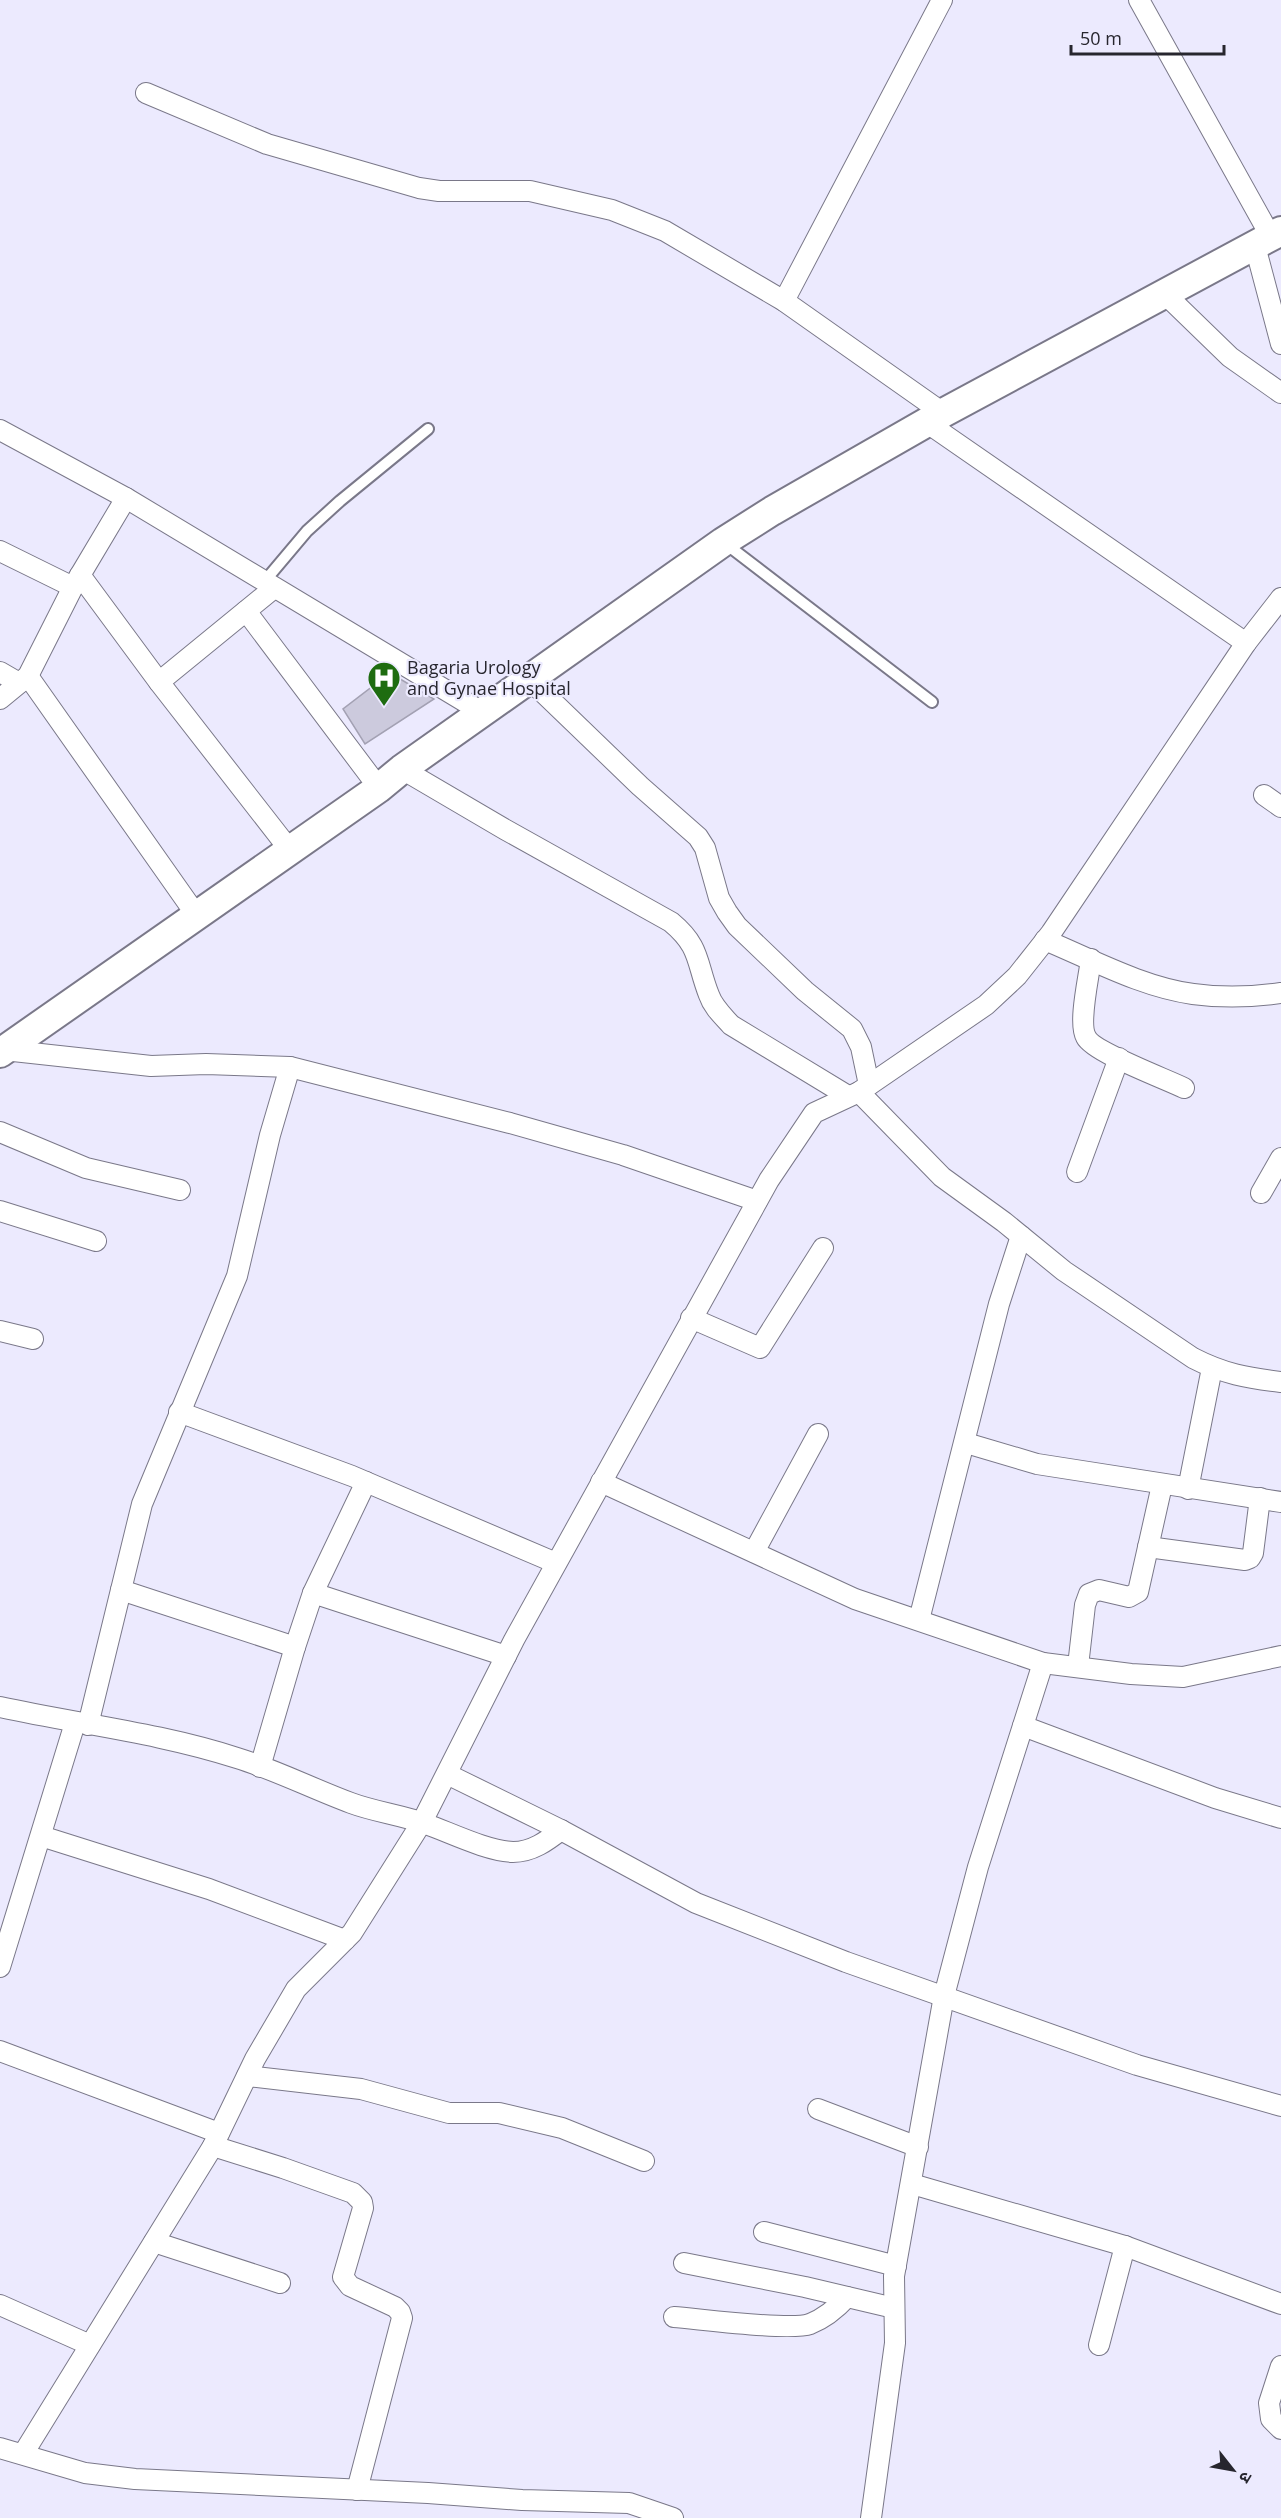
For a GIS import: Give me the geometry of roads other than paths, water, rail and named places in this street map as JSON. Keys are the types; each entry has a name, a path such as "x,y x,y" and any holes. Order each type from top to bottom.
{"street":[{"path":"784,301 942,0"},
{"path":"1139,0 1269,238 1281,344"},
{"path":"146,93 267,144 419,188 439,191 530,191 612,210 665,231 784,301 935,418 1246,643"},
{"path":"2,1051 379,788 402,769 723,542 935,418 1269,238"},
{"path":"1165,294 1230,357 1281,393"},
{"path":"0,430 126,498 482,712"},
{"path":"0,699 24,679 76,581 126,498"},
{"path":"0,551 76,581 159,682 289,849"},
{"path":"159,682 246,611 269,585"},
{"path":"23,2454 216,2140 247,2076 296,1989 352,1933 422,1822 506,1656 691,1318 757,1201 814,1113 858,1091 986,1005 1017,976 1046,940 1246,643 1281,598"},
{"path":"246,611 379,788"},
{"path":"0,672 24,679 197,916"},
{"path":"529,679 640,786 698,837 705,848 719,898 737,926 805,991 852,1029 861,1047 858,1091"},
{"path":"402,769 671,922 686,935 696,951 709,996 731,1024 858,1091 942,1177 1022,1236 1064,1271 1193,1358 1212,1368 1227,1374 1281,1382"},
{"path":"1264,795 1281,807"},
{"path":"1046,940 1135,978 1193,994 1255,996 1281,993"},
{"path":"1091,959 1084,1033 1093,1045 1184,1088"},
{"path":"2,1051 151,1066 206,1064 290,1067 510,1123 623,1155 757,1201"},
{"path":"1077,1172 1119,1058"},
{"path":"0,1967 41,1836 82,1724 121,1590 142,1504 237,1276 270,1135 290,1067"},
{"path":"0,1132 86,1168 180,1190"},
{"path":"1261,1193 1281,1158"},
{"path":"0,1211 96,1241"},
{"path":"918,1620 966,1443 999,1304 1022,1236"},
{"path":"691,1318 760,1348 823,1248"},
{"path":"0,1331 33,1339"},
{"path":"1188,1489 1212,1368"},
{"path":"179,1412 366,1482 556,1563"},
{"path":"754,1552 818,1434"},
{"path":"966,1443 1037,1464 1281,1502"},
{"path":"260,1767 295,1647 314,1593 366,1482"},
{"path":"601,1482 855,1599 1043,1663 1131,1674 1183,1677 1281,1656"},
{"path":"1078,1666 1085,1605 1089,1594 1099,1590 1133,1596 1139,1588 1162,1485"},
{"path":"1148,1547 1245,1560 1250,1558 1253,1553 1260,1498"},
{"path":"121,1590 295,1647"},
{"path":"314,1593 506,1656"},
{"path":"871,2518 895,2343 896,2266 944,1996 978,1867 1043,1663"},
{"path":"0,1707 148,1736 237,1758 353,1804 422,1822 495,1849 513,1852 545,1843 561,1830"},
{"path":"1023,1726 1215,1798 1281,1818"},
{"path":"447,1774 561,1830 696,1903 846,1962 1137,2065 1281,2106"},
{"path":"41,1836 209,1889 345,1940"},
{"path":"0,2051 283,2168 353,2193 362,2202 363,2208 343,2277 350,2286 395,2307 402,2318 357,2490"},
{"path":"247,2076 361,2089 449,2113 499,2113 562,2128 644,2162"},
{"path":"818,2109 918,2147"},
{"path":"912,2184 1125,2246 1281,2304"},
{"path":"764,2232 896,2266"},
{"path":"154,2242 280,2283"},
{"path":"1099,2345 1125,2246"},
{"path":"684,2263 894,2308"},
{"path":"674,2317 782,2326 807,2325 835,2311 847,2297"},
{"path":"0,2305 90,2345"},
{"path":"1281,2366 1269,2403 1271,2419 1281,2430"},
{"path":"0,2448 85,2473 135,2479 628,2504 673,2518"}],"lane":[{"path":"269,585 307,531 428,429"},
{"path":"723,542 932,702"}],"place":[{"name":"Bagaria Urology and Gynae Hospital","path":"384,707"}]}
